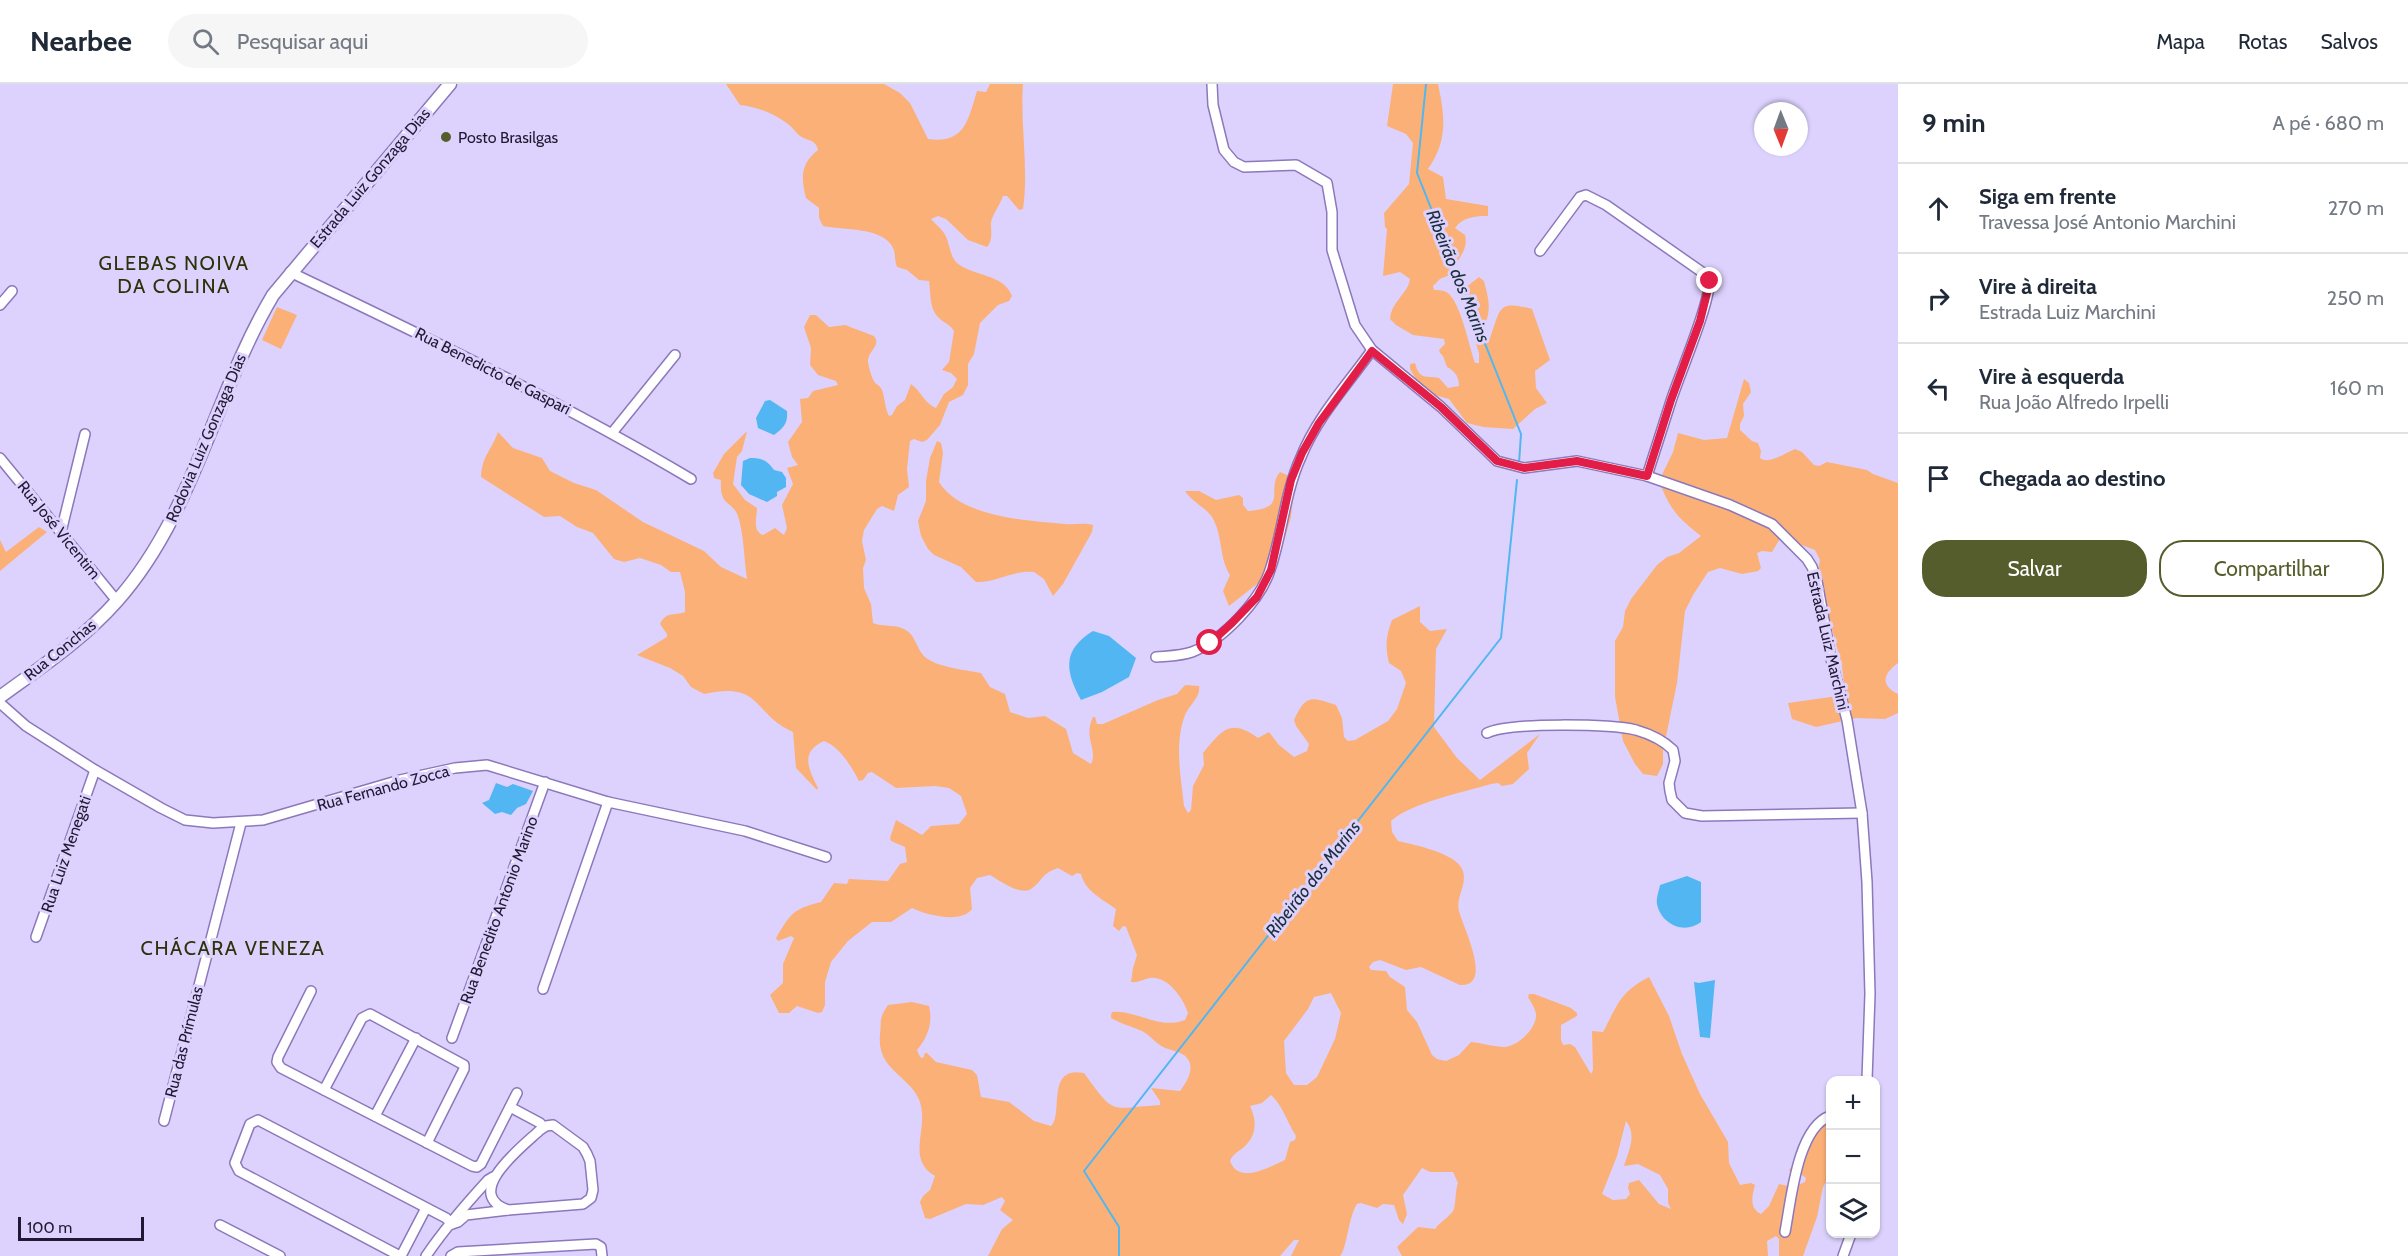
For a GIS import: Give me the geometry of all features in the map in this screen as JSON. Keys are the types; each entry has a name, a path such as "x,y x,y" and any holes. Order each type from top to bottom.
{"main road":[{"name":"Estrada Luiz Gonzaga Dias","path":"290,272 450,84"},
{"name":"Rodovia Luiz Gonzaga Dias","path":"117,601 157,546 177,510 253,329 290,272"},
{"name":"Rua Conchas","path":"0,697 79,639 117,601"}],"street":[{"name":"Estrada Luiz Marchini","path":"1212,84 1213,105 1224,150 1234,162 1244,167 1296,165 1327,183 1332,212 1332,250 1342,288 1355,325 1372,351 1441,407 1497,461 1524,468 1577,461 1647,476 1730,505 1772,524 1807,559 1817,581 1831,659 1848,720 1862,813 1867,882 1870,994 1867,1076"},
{"path":"1540,252 1580,196 1586,195 1606,205 1709,277 1709,288 1700,321 1671,400 1647,476"},
{"name":"Rua Benedicto de Gaspari","path":"290,272 498,372 612,432 691,479"},
{"path":"0,305 12,291"},
{"path":"1156,657 1191,652 1210,643 1257,597 1271,570 1291,480 1302,453 1319,423 1372,351"},
{"path":"612,432 675,355"},
{"path":"61,531 85,434"},
{"name":"Rua José Vicentim","path":"0,458 117,601"},
{"name":"Rua Fernando Zocca","path":"0,703 26,726 95,770 185,820 241,823 263,820 400,780 455,768 487,765 608,802 745,831 826,857"},
{"path":"1487,733 1507,728 1585,727 1630,729 1651,735 1673,750 1675,761 1669,783 1672,800 1679,809 1694,815 1862,813"},
{"name":"Rua Luiz Menegati","path":"36,938 95,770"},
{"name":"Rua Benedito Antonio Marino","path":"452,1038 545,782"},
{"path":"543,989 608,802"},
{"name":"Rua das Prímulas","path":"164,1121 241,823"},
{"path":"311,991 277,1062 281,1068 472,1166 477,1167 481,1164 518,1093"},
{"path":"324,1090 365,1015 370,1014 463,1063 464,1066 427,1143"},
{"path":"375,1116 416,1038"},
{"path":"510,1107 540,1123 543,1127"},
{"path":"1785,1232 1800,1158 1816,1124 1826,1118"},
{"path":"426,1208 400,1256 239,1171 235,1163 250,1124 258,1120 446,1218 452,1224"},
{"path":"426,1256 452,1224 455,1216 488,1180 543,1127 553,1125 559,1127 583,1147 590,1161 592,1196 589,1201 583,1204 465,1215 452,1224"},
{"path":"493,1177 490,1189 492,1196 498,1205 508,1210"},
{"path":"220,1225 280,1256"},
{"path":"1844,1256 1849,1238"},
{"path":"451,1256 458,1252 596,1244 601,1247 602,1256"}],"shaded area":[{"path":"726,84 884,84 900,93 910,103 928,139 940,140 950,138 963,128 977,91 986,92 990,84 1023,84 1025,194 1023,209 1019,210 1007,196 1003,196 991,223 991,239 987,247 968,240 946,219 938,216 931,219 944,233 952,256 957,263 1002,283 1012,296 1009,301 998,305 980,323 974,354 968,364 968,385 963,395 949,402 940,425 927,440 910,441 907,469 909,487 898,495 894,511 882,506 877,509 864,530 862,541 866,560 863,568 864,588 871,604 873,623 908,631 923,655 934,662 981,673 990,687 1005,694 1010,712 1028,718 1045,716 1066,729 1073,753 1091,764 1093,753 1089,731 1093,717 1097,724 1103,724 1177,694 1185,685 1199,686 1197,697 1185,715 1180,737 1181,784 1184,806 1188,813 1191,810 1193,786 1204,765 1203,753 1227,729 1240,729 1258,738 1269,732 1279,745 1294,757 1307,751 1309,744 1294,720 1302,706 1310,700 1321,700 1336,705 1342,718 1344,737 1348,741 1355,740 1388,721 1397,709 1406,683 1401,671 1389,663 1388,631 1392,620 1420,606 1420,622 1430,631 1447,629 1436,649 1434,727 1457,758 1480,780 1540,734 1527,753 1529,769 1513,784 1502,786 1498,783 1491,784 1438,799 1411,809 1391,821 1392,832 1398,841 1441,853 1461,867 1464,878 1458,905 1474,955 1475,977 1470,983 1460,985 1421,967 1406,970 1380,960 1373,962 1369,967 1371,970 1386,971 1390,977 1405,987 1407,1010 1417,1022 1432,1055 1437,1059 1446,1061 1459,1055 1471,1042 1505,1047 1516,1043 1534,1025 1536,1014 1528,997 1529,994 1534,994 1571,1008 1577,1013 1577,1016 1561,1025 1561,1040 1563,1045 1570,1044 1575,1047 1591,1074 1593,1070 1592,1031 1603,1032 1616,1006 1626,994 1649,977 1669,1016 1682,1054 1700,1094 1728,1142 1729,1163 1740,1185 1751,1183 1755,1185 1752,1201 1761,1214 1769,1206 1779,1184 1793,1187 1805,1182 1806,1178 1802,1175 1791,1173 1789,1170 1803,1155 1814,1130 1826,1116 1826,1181 1817,1217 1803,1256 1779,1256 1779,1239 1776,1236 1767,1241 1768,1256 1402,1256 1397,1247 1418,1227 1435,1229 1454,1209 1458,1183 1453,1172 1430,1172 1422,1168 1403,1195 1407,1214 1403,1224 1399,1220 1394,1205 1383,1204 1377,1208 1357,1204 1340,1256 1291,1256 1299,1240 1294,1240 1280,1256 988,1256 1002,1229 1013,1220 1000,1210 1005,1201 1002,1197 983,1205 966,1204 930,1219 925,1218 920,1202 930,1190 935,1176 927,1170 920,1156 922,1113 920,1101 907,1083 891,1068 881,1048 881,1020 888,1005 912,1002 929,1006 929,1029 917,1050 920,1057 923,1058 927,1053 936,1062 972,1070 977,1075 981,1097 1009,1102 1034,1121 1051,1126 1055,1120 1060,1083 1064,1076 1072,1073 1084,1073 1102,1097 1115,1107 1160,1105 1160,1101 1151,1088 1180,1091 1190,1072 1190,1062 1187,1058 1165,1048 1142,1031 1111,1018 1111,1015 1112,1012 1121,1012 1166,1023 1175,1022 1185,1020 1188,1013 1182,1001 1169,984 1157,978 1131,982 1137,955 1126,927 1123,926 1119,931 1113,926 1116,909 1090,890 1081,874 1077,873 1072,876 1058,868 1045,875 1035,886 1026,891 1010,886 990,875 977,878 970,888 972,909 967,914 943,917 912,908 891,922 872,922 848,941 831,962 825,982 825,1005 822,1012 818,1013 797,1006 789,1013 779,1013 770,995 783,983 783,964 794,938 791,936 778,941 776,938 789,917 804,907 821,902 834,883 847,884 849,879 888,881 900,864 907,862 905,847 891,841 890,838 896,820 922,835 931,826 959,824 967,814 961,796 949,788 935,786 896,788 872,772 859,781 840,752 824,741 812,750 808,761 817,790 796,768 793,732 770,717 755,701 737,692 723,691 704,694 691,687 683,676 670,668 637,655 667,637 660,624 665,617 685,612 685,592 680,572 671,572 661,565 640,558 624,562 614,559 593,533 577,527 560,516 544,517 481,477 485,459 498,432 513,448 542,458 550,471 574,483 596,490 643,522 704,551 721,567 747,579 738,516 733,507 724,499 721,480 714,478 713,473 724,454 747,431 742,451 737,457 733,484 745,500 757,508 756,523 760,533 763,535 775,528 784,535 787,528 782,505 793,484 787,468 798,465 792,457 788,442 802,422 800,399 808,398 813,391 838,385 836,381 818,375 810,365 811,348 804,327 810,315 816,315 829,327 845,325 874,336 876,343 868,362 873,379 882,391 889,416 905,400 911,384 929,404 936,408 944,394 953,387 957,379 951,373 942,370 949,362 954,331 939,318 934,310 929,281 919,280 907,270 897,267 893,248 881,236 823,226 819,218 819,208 806,198 803,184 805,166 818,150 815,144 800,136 784,121 753,107 740,105","holes":["1331,993 1341,1013 1335,1039 1317,1077 1307,1085 1294,1085 1286,1073 1284,1041 1308,1009 1314,997","1271,1095 1282,1109 1296,1136 1295,1140 1290,1142 1285,1160 1263,1170 1240,1172 1230,1161 1244,1147 1253,1133 1255,1122 1250,1106 1262,1103","1626,1121 1632,1137 1624,1166 1638,1164 1660,1175 1668,1189 1668,1203 1671,1209 1659,1204 1639,1180 1629,1183 1630,1194 1626,1199 1613,1200 1602,1194 1617,1156"]},
{"path":"1393,84 1438,84 1443,118 1442,138 1428,169 1443,177 1446,199 1488,206 1488,216 1470,218 1462,221 1455,228 1465,235 1464,250 1452,274 1440,279 1433,286 1434,290 1448,293 1453,298 1475,363 1479,363 1479,353 1461,295 1465,288 1479,277 1484,281 1488,300 1489,311 1483,329 1488,338 1490,338 1499,313 1506,306 1532,309 1550,360 1535,371 1536,388 1547,403 1535,409 1513,429 1483,427 1467,423 1449,399 1434,395 1416,379 1410,369 1410,364 1415,363 1421,375 1439,378 1448,388 1459,386 1456,375 1447,367 1439,350 1445,344 1444,339 1413,335 1390,319 1391,312 1410,279 1400,272 1383,276 1387,229 1384,213 1409,184 1413,143 1406,134 1387,126"},
{"path":"277,307 297,315 281,349 262,340"},
{"path":"1744,379 1749,383 1751,392 1743,404 1744,416 1740,430 1752,441 1758,443 1761,451 1760,458 1772,459 1795,449 1802,452 1814,465 1819,466 1827,462 1867,470 1898,483 1898,663 1889,671 1886,683 1892,691 1898,694 1898,713 1885,719 1856,718 1816,727 1792,719 1788,703 1845,695 1842,666 1824,600 1816,582 1820,560 1815,550 1781,537 1772,552 1757,553 1761,568 1758,571 1742,574 1720,568 1708,572 1693,595 1685,611 1677,683 1663,751 1663,764 1657,776 1643,774 1623,741 1615,697 1615,641 1623,627 1625,611 1631,599 1657,565 1667,557 1679,553 1701,536 1676,513 1667,500 1659,481 1673,452 1678,433 1704,440 1727,438"},
{"path":"937,441 941,443 943,453 939,482 949,494 962,503 978,510 1014,519 1093,525 1092,532 1063,584 1053,596 1044,579 1034,572 976,582 961,567 934,555 928,549 921,536 918,521 926,501 926,481 930,458"},
{"path":"1280,472 1287,475 1293,499 1285,537 1262,580 1229,606 1223,591 1230,575 1224,561 1218,531 1209,513 1185,491 1199,491 1216,500 1239,495 1243,498 1243,505 1248,511 1261,509 1273,502 1276,479"},
{"path":"39,527 47,532 0,571 0,540 6,552"}],"water":[{"path":"770,400 787,411 785,425 774,435 758,428 756,418 765,401"},
{"path":"750,458 764,460 774,470 782,472 786,478 786,487 767,502 749,494 741,485 743,461"},
{"path":"1093,631 1109,636 1136,658 1129,677 1102,692 1081,700 1072,680 1069,662 1076,646"},
{"path":"496,783 507,787 513,784 533,791 526,804 517,808 511,815 502,812 495,814 482,803 489,800"},
{"path":"1687,876 1701,882 1701,922 1694,926 1681,927 1668,922 1663,917 1659,911 1657,899 1660,885"},
{"path":"1715,980 1710,1038 1700,1037 1694,982"}],"waterway":[{"name":"Ribeirão dos Marins","path":"1426,84 1417,173 1521,434 1519,463"},
{"name":"Ribeirão dos Marins","path":"1119,1256 1119,1227 1084,1171 1501,638 1517,480"}],"place":[{"name":"Posto Brasilgas","path":"446,137"}],"district":[{"name":"GLEBAS NOIVA DA COLINA","path":"174,274"},
{"name":"CHÁCARA VENEZA","path":"233,948"}],"route":[{"path":"1210,643 1257,597 1271,570 1291,480 1302,453 1319,423 1372,351 1441,407 1497,461 1524,468 1577,461 1647,476 1671,400 1700,321 1710,281"}]}
